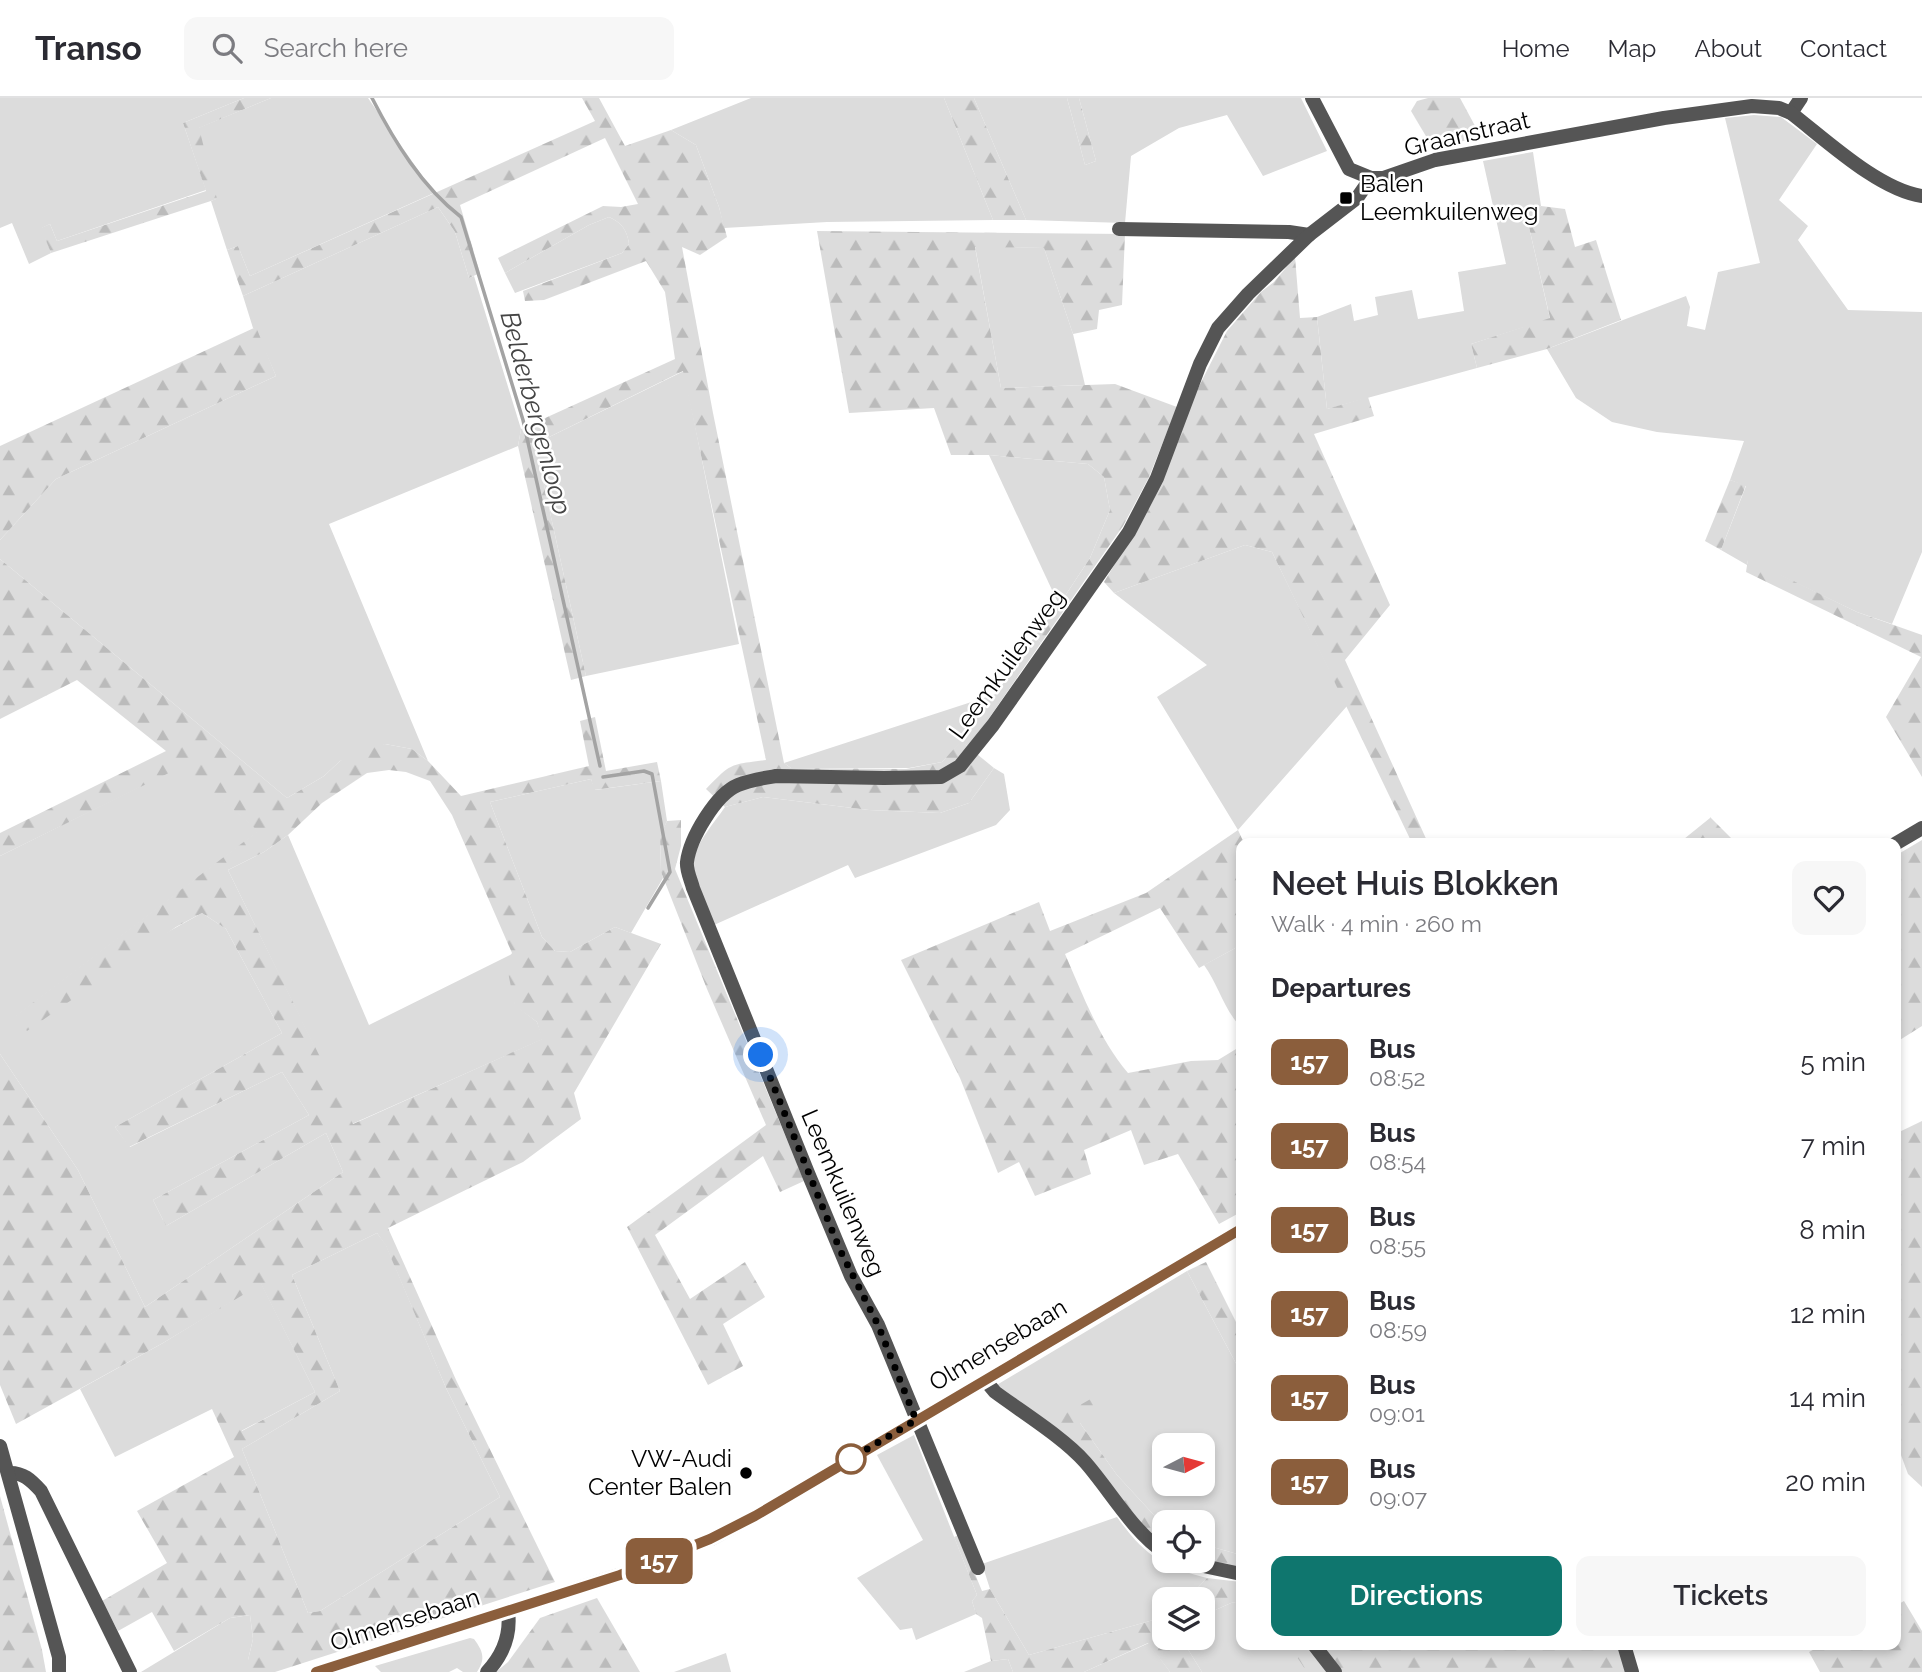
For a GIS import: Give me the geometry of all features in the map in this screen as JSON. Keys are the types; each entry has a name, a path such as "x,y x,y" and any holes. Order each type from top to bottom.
{"street":[{"path":"1311,98 1349,169 1371,178"},
{"path":"1784,98 1791,113"},
{"path":"1791,113 1801,98"},
{"name":"Graanstraat","path":"1371,178 1383,178 1435,160 1664,118 1752,106 1779,108 1791,113 1883,182 1902,192 1922,196"},
{"name":"Leemkuilenweg","path":"978,1567 878,1325 851,1276 808,1173 694,888 687,864 690,848 721,797 736,786 760,778 941,777 960,766 993,726 1129,532 1157,478 1200,364 1218,328 1248,294 1310,235 1357,198 1371,178"},
{"path":"1119,229 1289,232 1310,235"},
{"path":"1901,840 1922,828"},
{"name":"Olmensebaan","path":"316,1672 620,1575 710,1539 1236,1232"},
{"path":"985,1380 995,1392 1084,1460 1152,1542"},
{"path":"0,1446 59,1665 68,1672"},
{"path":"8,1472 18,1472 32,1480 41,1491 130,1672"},
{"path":"1215,1568 1236,1573"},
{"name":"Olmensebaan","path":"487,1672 494,1665 505,1644 510,1626 508,1611"},
{"path":"1318,1650 1335,1672"},
{"path":"1625,1650 1632,1672"}],"green space":[{"path":"0,98 244,98 183,123 206,190 57,241 50,224 42,228 51,253 29,264 12,223 0,228"},
{"path":"244,98 271,98 199,128 217,199 51,253 41,228 50,224 57,241 206,191 183,123"},
{"path":"271,98 368,98 434,193 250,276 238,246 227,250 211,201 216,199 198,128"},
{"path":"582,98 599,98 625,146 671,130 696,145 719,207 727,237 700,255 682,247 784,763 791,768 906,769 942,762 961,741 994,768 969,803 940,813 869,810 763,797 725,807 706,789 732,766 766,760 683,371 535,444 586,676 571,680 518,446 521,429 675,359 665,292 646,261 544,300 525,301 523,291 622,253 629,244 627,235 621,224 609,217 589,225 505,273 498,258 603,206 638,204 605,138 460,205 480,273 469,278 455,232 438,207 243,296 227,250 238,246 250,276 595,121"},
{"path":"751,98 944,98 993,220 827,222 724,228 696,145 671,130"},
{"path":"944,98 974,98 1026,220 993,220"},
{"path":"974,98 1067,98 1085,165 1096,161 1079,98 1301,98 1327,151 1263,176 1227,115 1179,128 1131,156 1125,223 1026,220"},
{"path":"1067,98 1079,98 1096,161 1085,165"},
{"path":"1428,98 1460,98 1481,137 1433,148 1411,111 1417,101"},
{"path":"1754,115 1781,117 1817,144 1779,200 1808,226 1798,240 1848,310 1922,312 1922,552 1892,624 1857,612 1748,560 1747,565 1721,550 1746,486 1730,480 1744,441 1657,432 1612,422 1576,398 1547,349 1686,296 1690,307 1687,326 1705,330 1718,272 1760,263 1725,118"},
{"path":"1533,152 1541,206 1526,214 1550,319 1471,344 1477,368 1327,409 1317,317 1351,304 1354,321 1378,315 1375,297 1412,290 1418,319 1464,311 1458,272 1506,264 1483,161"},
{"path":"1541,206 1565,209 1575,247 1596,240 1621,320 1547,349 1477,368 1471,344 1550,318 1526,214"},
{"path":"438,207 455,232 469,278 474,276 521,429 518,446 329,524 428,761 412,749 385,744 340,761 324,776 287,798 0,559 0,540 56,479 276,376 253,328 243,296"},
{"path":"609,217 621,224 627,235 629,244 622,253 515,293 505,273 589,225"},
{"path":"817,231 1125,234 1122,305 1099,310 1097,329 1073,334 1044,248 975,247 1001,388 1115,384 1177,407 1149,477 1123,526 1041,643 1035,636 1090,558 1110,510 1104,477 1088,464 989,455 951,455 934,408 849,413"},
{"path":"975,246 1044,248 1073,334 1085,385 1001,388"},
{"path":"1295,257 1300,318 1317,317 1327,409 1368,397 1374,416 1314,434 1390,605 1345,660 1426,838 1410,838 1272,552 1245,545 1114,593 1104,582 1140,523 1192,400 1227,331 1261,292 1274,282"},
{"path":"256,327 276,376 56,479 0,540 0,446"},
{"path":"684,371 739,644 586,676 535,444"},
{"path":"989,455 1088,464 1104,477 1110,510 1090,558 1059,605"},
{"path":"1730,480 1746,485 1721,550 1705,541"},
{"path":"1245,545 1272,552 1347,706 1238,830 1157,697 1207,665 1114,593"},
{"path":"0,559 287,798 324,776 340,761 364,746 385,744 412,749 428,761 461,796 589,766 580,721 595,717 606,771 657,762 661,781 594,790 591,779 490,802 542,937 555,951 570,952 615,927 661,944 574,1093 581,1119 523,1162 388,1228 457,1382 555,1582 275,1672 248,1672 253,1639 250,1615 230,1618 174,1651 152,1612 118,1631 102,1601 167,1563 137,1511 234,1457 212,1409 211,1399 222,1393 239,1419 242,1431 315,1392 261,1284 163,1343 16,1424 0,1385 0,1054 78,1170 145,1307 343,1172 326,1133 166,1226 153,1200 309,1115 282,1072 129,1147 115,1127 282,1033 226,929 202,913 176,927 27,1031 14,1017 258,831 183,766 0,856 0,833 166,751 77,680 0,719","holes":["389,770 406,772 430,781 452,815 512,953 506,963 515,1006 537,1022 542,1039 353,1124 228,870 264,852 288,835 322,803 367,773","377,1233 386,1246 446,1388 500,1497 320,1611 308,1613 242,1449 340,1391 292,1275"]},
{"path":"1748,559 1857,612 1922,635 1922,777 1886,717 1921,657 1746,572"},
{"path":"1035,636 1041,643 969,747 961,742 942,762 909,768 791,768 784,763 996,694"},
{"path":"183,765 259,831 15,1017 202,913 226,929 282,1033 115,1127 130,1147 282,1072 309,1115 153,1200 166,1226 326,1133 343,1172 145,1307 78,1170 0,1054 0,856"},
{"path":"994,768 1004,774 1010,810 996,825 855,878 848,865 714,925 696,885 693,861 702,840 725,807 763,797 869,810 940,813 969,803"},
{"path":"591,779 595,790 661,781 667,821 660,836 663,878 631,933 615,927 570,952 555,951 542,937 490,802"},
{"path":"1710,818 1731,838 1685,838"},
{"path":"681,820 681,846 675,869 804,1181 780,1192 763,1156 655,1235 690,1299 745,1262 765,1297 723,1324 743,1366 708,1385 627,1227 766,1125 707,989 661,872 660,835 667,821"},
{"path":"1238,830 1242,838 1236,838 1236,948 1199,968 1160,908 1065,954 1100,1031 1128,1073 1191,1061 1218,1060 1236,1049 1236,1215 1219,1224 1178,1154 1144,1165 1131,1130 1084,1150 1091,1174 1035,1196 1019,1162 998,1173 960,1078 901,960 1039,902 1050,931 1146,893"},
{"path":"288,835 369,1025 512,954 515,1005 537,1022 543,1039 352,1124 228,870 264,852"},
{"path":"1922,840 1922,1026 1901,1039 1901,852"},
{"path":"1236,948 1236,1021 1230,1013 1204,965"},
{"path":"1922,1121 1922,1487 1908,1474 1901,1455 1901,1131"},
{"path":"377,1233 386,1245 446,1388 500,1497 320,1611 308,1613 242,1449 340,1391 292,1275"},
{"path":"1206,1262 1236,1322 1236,1364 1187,1271"},
{"path":"1187,1271 1236,1364 1236,1554 1215,1548 1215,1510 1152,1510 1152,1513 1117,1475 1080,1423 1053,1431 995,1386"},
{"path":"261,1283 315,1392 241,1431 212,1399 212,1409 115,1457 80,1389 163,1343"},
{"path":"1101,1393 1110,1404 1080,1423 1117,1475 1152,1513 1152,1537 1053,1431 1061,1416"},
{"path":"914,1435 977,1595 972,1601 976,1614 916,1640 912,1628 900,1630 857,1578 923,1540 877,1455"},
{"path":"0,1496 42,1650 46,1672 0,1672"},
{"path":"1117,1517 1136,1541 1152,1555 1152,1573 1191,1573 1207,1578 1198,1587 1152,1587 1152,1620 1029,1655 990,1589 982,1564"},
{"path":"959,1535 982,1591 990,1589 1029,1655 1152,1620 1152,1648 1148,1643 1084,1672 1013,1672 1008,1659 991,1661 982,1618 976,1614 972,1601 977,1595 954,1537"},
{"path":"1215,1548 1236,1554 1236,1573 1215,1566"},
{"path":"1207,1578 1236,1581 1236,1602 1215,1610 1215,1587 1198,1587"},
{"path":"597,1598 640,1672 496,1672 508,1662 540,1618"},
{"path":"1904,1601 1922,1631 1922,1672 1820,1672 1809,1652 1813,1650 1901,1650 1901,1603"},
{"path":"1236,1602 1236,1650 1294,1650 1309,1672 1202,1672 1188,1650 1215,1650 1215,1610"},
{"path":"250,1615 253,1639 248,1672 141,1672 230,1618"},
{"path":"470,1638 480,1647 482,1655 482,1663 477,1672 463,1672 457,1668 449,1672 381,1672 375,1666"},
{"path":"1149,1643 1170,1672 1084,1672"},
{"path":"1153,1650 1188,1650 1202,1672 1170,1672"},
{"path":"1292,1650 1620,1650 1627,1672 1307,1672"},
{"path":"726,1653 731,1672 674,1672"},
{"path":"1008,1659 1013,1672 964,1672 991,1661"}],"waterway":[{"name":"Belderbergenloop","path":"372,98 410,162 434,192 461,217 523,420 600,766"},
{"name":"Belderbergenloop","path":"603,777 644,771 652,774 670,872 648,908"}],"bus line":[{"name":"157","path":"316,1672 620,1575 710,1539 755,1516 1236,1232"}],"place":[{"name":"Balen Leemkuilenweg","path":"1346,198"},
{"name":"VW-Audi Center Balen","path":"746,1473"}],"route":[{"path":"761,1055 851,1276 878,1325 916,1420 847,1461 851,1459"}]}
